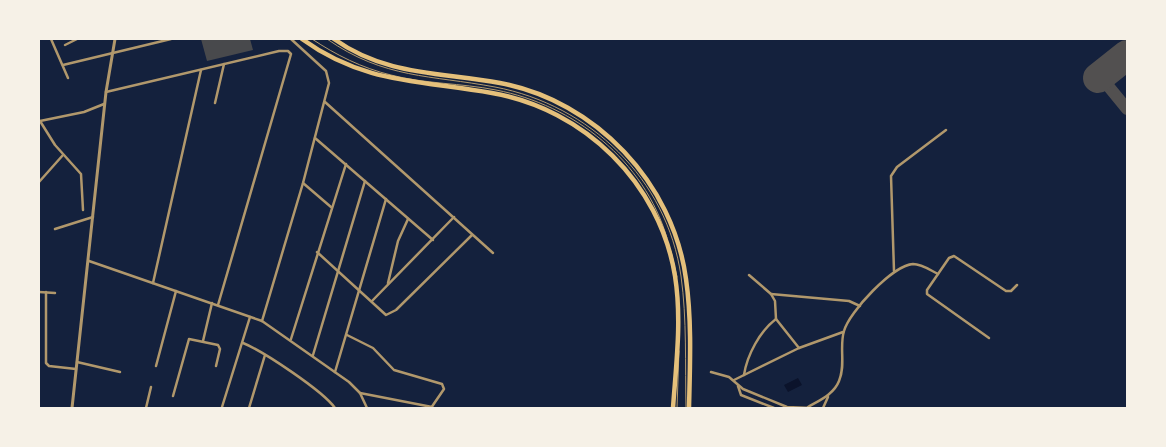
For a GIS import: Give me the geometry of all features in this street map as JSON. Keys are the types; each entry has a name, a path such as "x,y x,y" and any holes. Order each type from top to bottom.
{"highway":[{"path":"302,39 325,54 366,73 412,83 494,93 540,106 570,122 609,151 624,167 651,206 662,229 675,276 678,316 673,408"},
{"path":"334,39 372,60 393,67 420,73 503,84 548,98 579,115 602,131 637,164 661,202 681,254 686,274 690,349 690,408"}],"street":[{"path":"50,39 68,78"},
{"path":"65,45 77,39"},
{"path":"72,408 94,217 104,104 115,39"},
{"path":"63,65 172,39"},
{"path":"262,321 303,183 329,83 326,70 291,39"},
{"path":"106,92 279,51 288,51 291,56 218,305"},
{"path":"215,102 224,64"},
{"path":"153,283 201,69"},
{"path":"324,102 493,253"},
{"path":"83,210 81,174 48,137 39,121 84,112 104,104"},
{"path":"894,271 891,182 893,172 946,130"},
{"path":"315,138 433,240"},
{"path":"39,182 64,155"},
{"path":"291,339 346,164"},
{"path":"313,356 365,181"},
{"path":"303,183 331,207"},
{"path":"335,372 386,199"},
{"path":"54,229 94,217"},
{"path":"372,301 454,217"},
{"path":"388,285 398,242 408,218"},
{"path":"318,252 386,315 393,312 472,235"},
{"path":"989,338 927,294 927,290 949,258 954,256 1006,291 1011,291 1018,285"},
{"path":"89,261 262,321 291,339 335,372 360,393 367,408"},
{"path":"738,386 787,407 809,408 833,391 840,380 843,332 860,306 894,271 908,265 920,265 938,274"},
{"path":"749,275 771,294 775,301 776,319 799,348"},
{"path":"156,366 176,291"},
{"path":"39,292 55,293"},
{"path":"46,292 46,363 49,366 76,369"},
{"path":"771,294 849,301 860,306"},
{"path":"202,340 212,303"},
{"path":"222,408 250,317"},
{"path":"744,375 748,358 764,331 776,319"},
{"path":"734,380 799,348 843,332"},
{"path":"347,335 373,348 394,370 442,384 444,389 432,408 360,393"},
{"path":"173,396 190,338 202,340 220,347 216,366"},
{"path":"242,343 265,354 321,394 335,408"},
{"path":"249,408 265,354"},
{"path":"77,362 120,372"},
{"path":"711,372 734,380 741,395 774,408"},
{"path":"146,408 151,387"},
{"path":"823,408 828,395"}],"lane":[{"path":"312,39 349,60 390,75 475,86 522,96 574,120 596,134 612,148 627,164 655,205 673,256 680,308 677,408"},
{"path":"327,39 353,55 402,74 499,88 547,102 601,134 630,162 658,203 679,265 684,298 686,408"}],"water":[{"path":"798,378 802,385 788,392 784,385"}],"building":[{"path":"201,39 250,39 253,50 207,61"}],"taxiway":[{"path":"1100,76 1127,109"}],"runway":[{"path":"1098,78 1127,55"}]}
